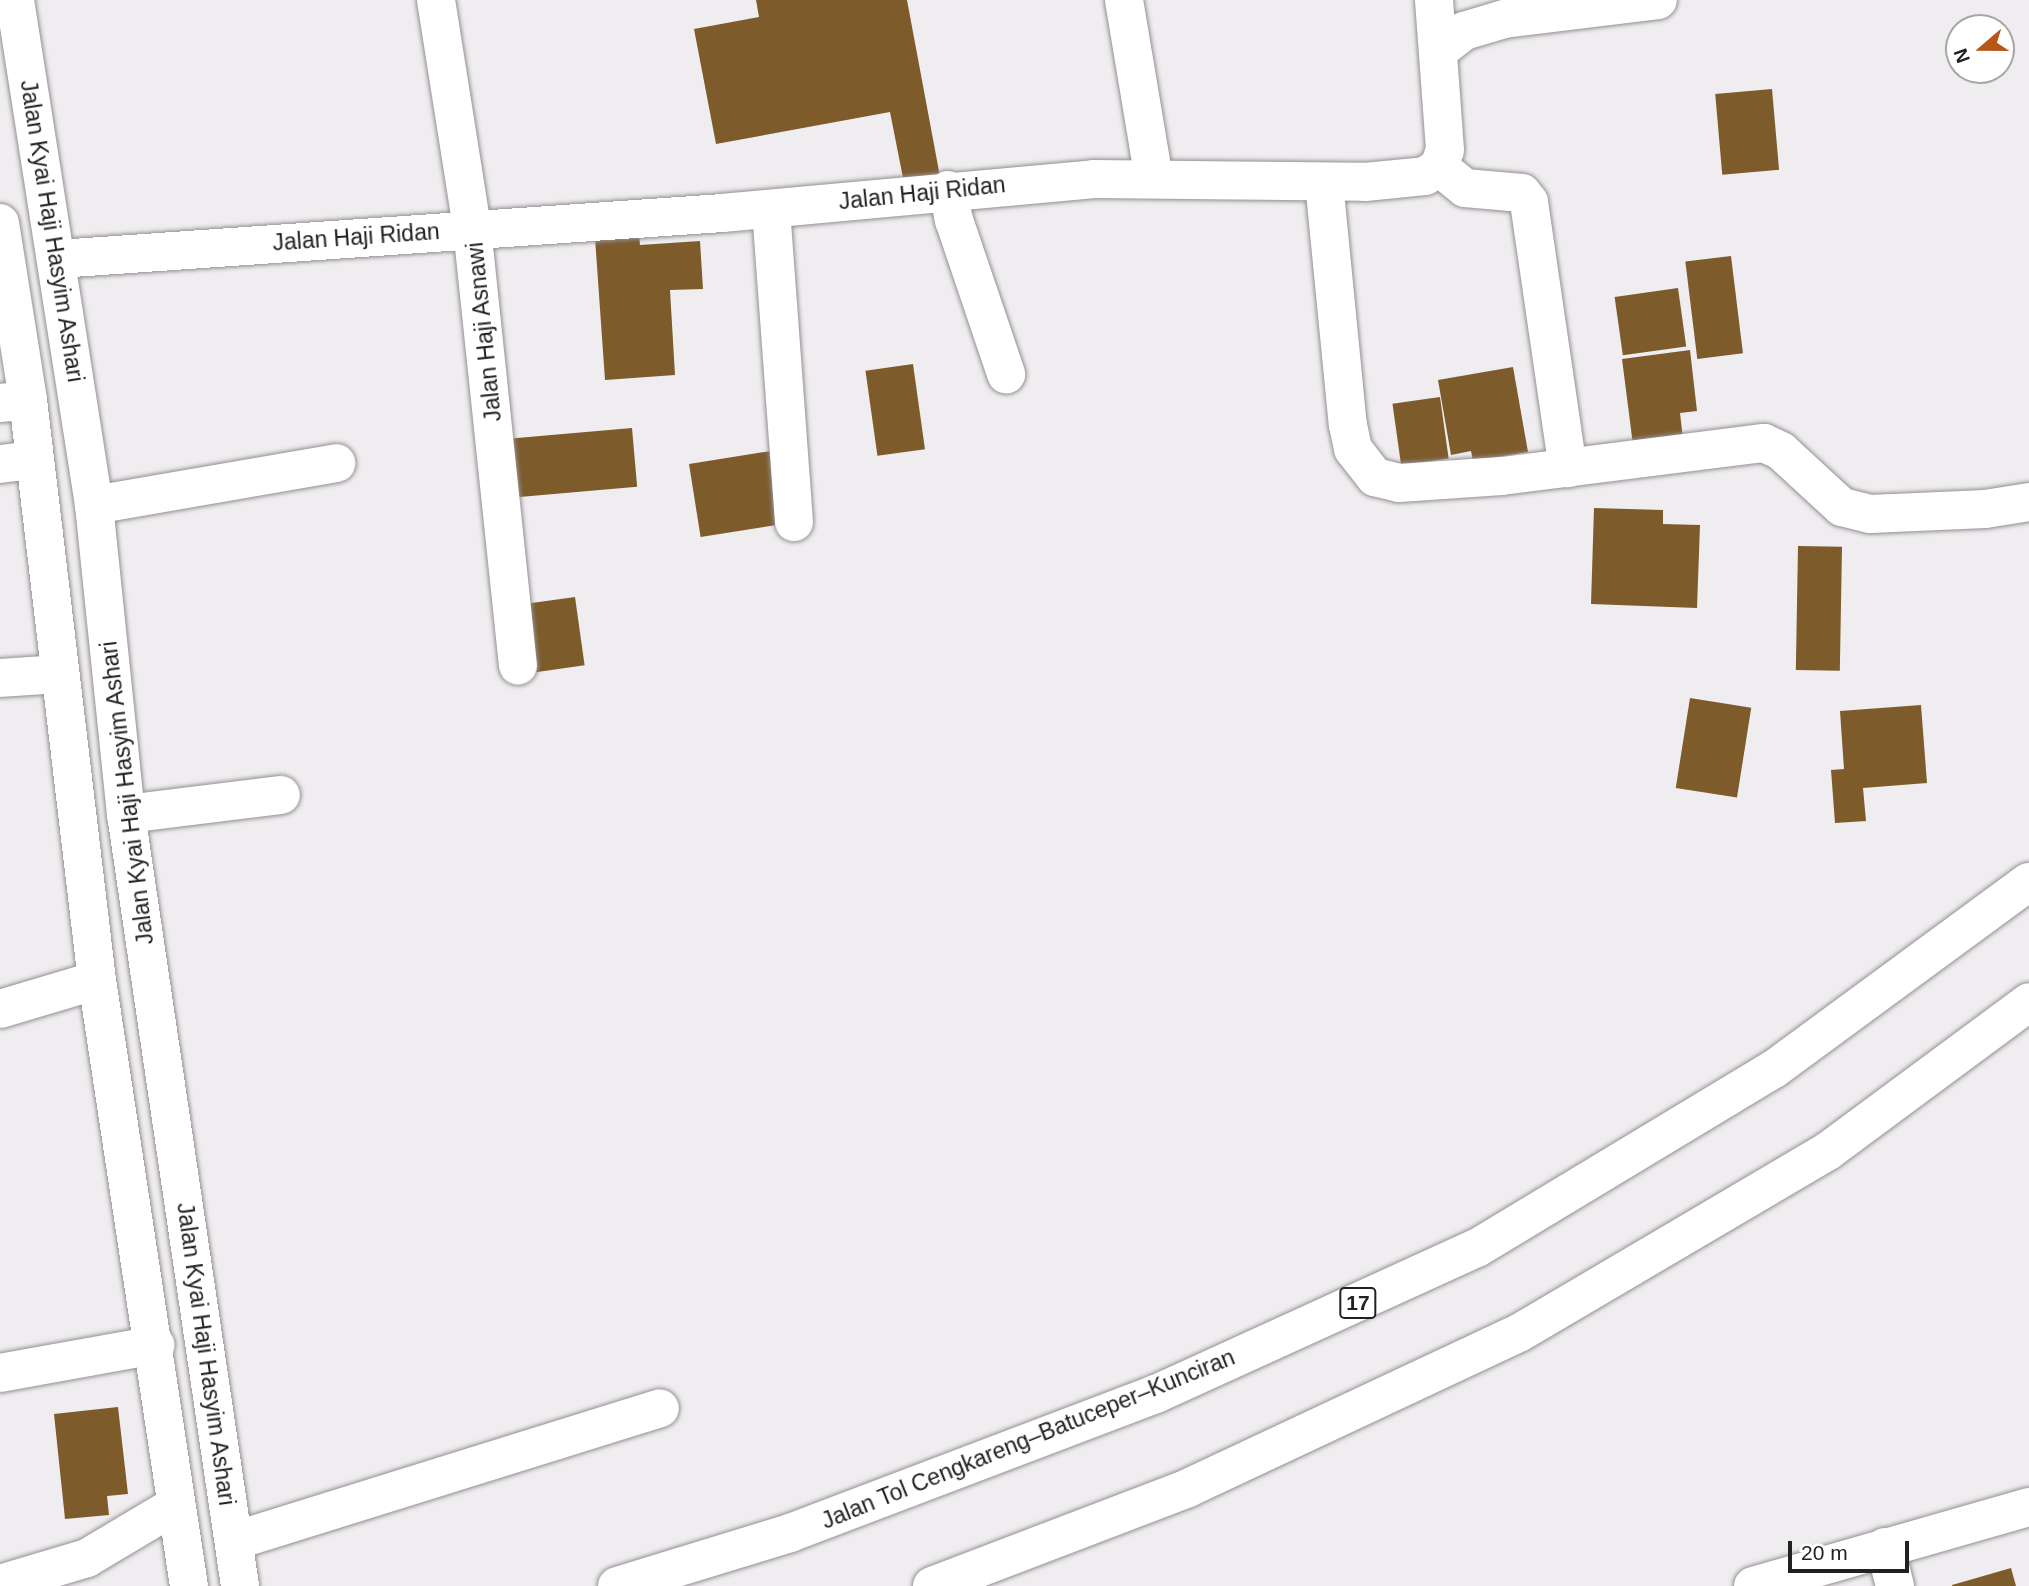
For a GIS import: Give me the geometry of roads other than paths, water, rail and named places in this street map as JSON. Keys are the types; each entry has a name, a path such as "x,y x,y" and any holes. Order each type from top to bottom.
{"main road":[{"name":"Jalan Kyai Haji Hasyim Ashari","path":"16,0 94,505 126,814 240,1586"},
{"name":"Jalan Haji Asnawi","path":"436,0 472,228 519,666"},
{"path":"1124,0 1154,178"},
{"path":"1434,0 1441,48 1445,150 1439,167 1465,188 1522,192 1529,202 1568,468"},
{"path":"1441,48 1464,31 1504,19 1658,0"},
{"name":"Jalan Haji Ridan","path":"58,259 771,209 948,190 1154,178 1324,182 1402,180 1425,176 1439,167"},
{"path":"1324,182 1348,425 1363,466 1375,477 1399,483 1568,468 1764,443 1781,451 1842,507 1870,514 1985,509 2029,502"},
{"path":"948,190 954,219 1006,374"},
{"path":"771,209 794,522"},
{"path":"0,223 17,462 60,674 97,980 155,1345 189,1586"},
{"path":"94,505 336,463"},
{"path":"0,678 60,674"},
{"path":"126,814 281,795"},
{"name":"Jalan Tol Cengkareng–Batuceper–Kunciran","path":"617,1586 790,1533 1156,1394 1477,1248 1774,1069 1919,967 2029,882"},
{"path":"0,1009 97,980"},
{"path":"932,1586 1188,1488 1519,1333 1828,1151 2029,1002"},
{"path":"0,1373 155,1345"},
{"path":"234,1541 660,1408"},
{"path":"0,1584 87,1558 176,1505"},
{"path":"1753,1586 2029,1507"},
{"path":"1885,1547 1895,1586"}]}
